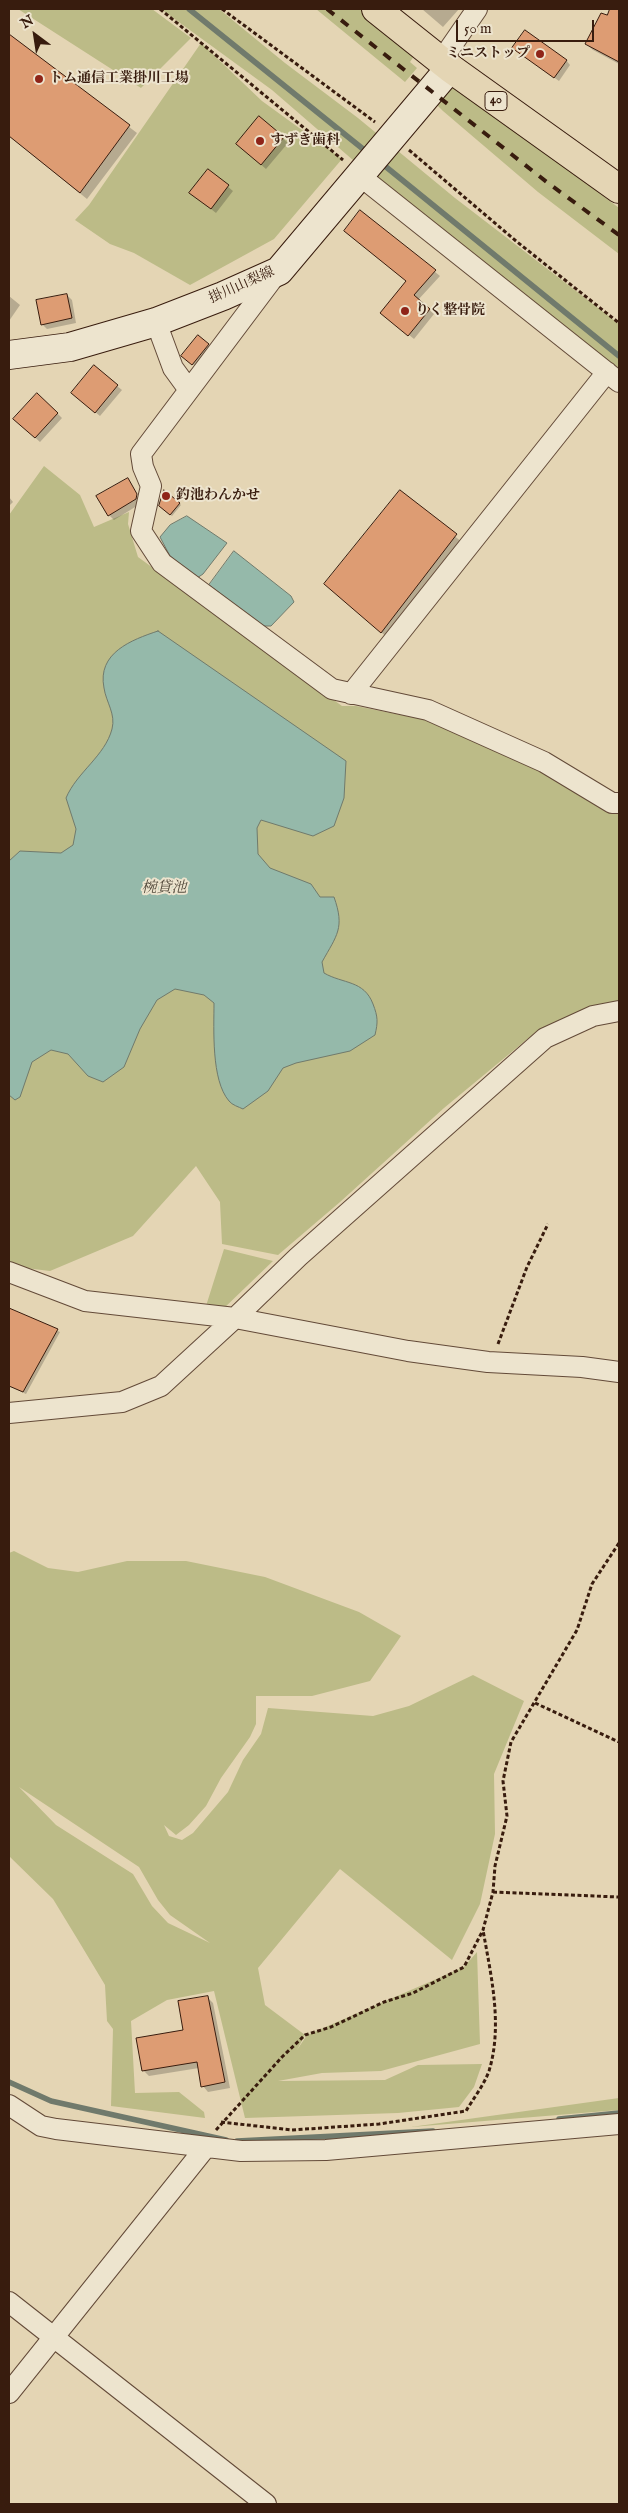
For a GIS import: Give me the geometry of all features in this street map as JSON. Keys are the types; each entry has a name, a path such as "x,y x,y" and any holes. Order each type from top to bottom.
{"main road":[{"name":"40","path":"376,9 445,64 619,188"},
{"name":"掛川山梨線","path":"9,356 70,347 156,322 279,271 392,138 445,64"}],"street":[{"path":"445,64 477,9"},
{"path":"351,694 613,377 362,174"},
{"path":"279,271 141,454 143,467 151,486 141,531 162,563 332,689 428,710 544,762 612,803 619,804"},
{"path":"156,322 173,368 189,390"},
{"path":"9,1413 122,1402 161,1386 298,1257 545,1038 593,1016 619,1011"},
{"path":"9,1272 85,1301 235,1318 408,1351 488,1362 582,1367 619,1372"},
{"path":"9,2105 42,2126 56,2129 242,2150 326,2150 619,2124"},
{"path":"9,2392 206,2146"},
{"path":"9,2302 266,2504"}],"path":[{"path":"160,9 362,174"},
{"path":"222,9 392,138 516,242 619,323"},
{"path":"488,1362 504,1334 527,1267 548,1224"},
{"path":"206,2146 221,2122 306,2035 331,2027 384,2002 413,1993 464,1967 483,1930 493,1892 495,1866 507,1816 503,1781 507,1756 512,1742 576,1630 592,1584 619,1543"},
{"path":"535,1703 619,1742"},
{"path":"493,1892 619,1897"},
{"path":"221,2122 292,2130 379,2124 466,2112 488,2073 495,2040 494,1995 483,1930"}],"shaded area":[{"path":"18,9 152,9 191,38 141,88"},
{"path":"161,9 219,9 285,63 358,118 455,198 619,324 619,374 376,180 272,90"},
{"path":"316,9 360,9 416,53 410,62 417,68 405,82"},
{"path":"201,43 262,101 342,159 274,239 190,285 134,253 110,244 75,220 89,205"},
{"path":"452,86 463,89 619,208 619,254 538,192 434,102"},
{"path":"44,466 80,495 94,527 129,512 128,524 138,557 342,706 356,706 431,721 619,807 619,1002 537,1031 444,1108 278,1255 222,1244 220,1202 196,1166 133,1236 50,1271 9,1266 9,515"},
{"path":"224,1249 273,1261 221,1311 206,1306"},
{"path":"14,1551 48,1568 78,1572 127,1561 186,1561 265,1577 359,1612 401,1636 370,1681 312,1696 256,1696 256,1724 250,1737 221,1778 206,1806 189,1825 176,1835 164,1825 169,1836 182,1840 193,1833 228,1792 243,1760 261,1734 268,1708 373,1716 409,1706 473,1675 524,1701 494,1774 495,1834 480,1904 452,1960 340,1869 258,1968 265,2005 305,2035 297,2050 307,2035 464,1967 477,1952 480,2044 381,2071 322,2073 278,2081 385,2080 418,2065 482,2064 474,2087 459,2107 398,2113 245,2118 214,1991 167,2000 131,2021 135,2093 179,2092 204,2112 205,2118 111,2106 113,2029 107,2021 105,1985 53,1899 9,1856 9,1553","holes":["19,1787 139,1867 158,1900 170,1915 210,1943 168,1923 152,1906 133,1874 56,1825"]},
{"path":"619,2098 619,2110 411,2127"}],"water":[{"path":"187,516 227,543 203,574 197,578 170,556 160,537 170,525"},
{"path":"234,551 291,596 294,602 271,626 262,626 209,585"},
{"name":"椀貸池","path":"158,631 346,761 344,798 334,826 313,836 261,820 257,828 258,854 270,868 311,884 320,897 334,897 339,924 335,938 322,962 324,973 359,987 369,996 377,1016 375,1035 350,1051 296,1063 283,1068 268,1091 243,1109 229,1101 223,1092 219,1080 214,1040 214,1003 204,995 175,989 157,1000 140,1029 124,1067 103,1082 88,1076 68,1054 51,1050 32,1062 20,1097 15,1100 9,1095 9,861 20,851 61,853 73,845 76,829 66,798 77,780 103,748 113,724 112,713 104,688 103,676 106,666 118,650 137,639"}],"building":[{"path":"610,9 619,9 619,62 585,44 601,13 607,15"},
{"name":"ミニストップ","path":"525,30 567,60 554,78 512,48"},
{"name":"トム通信工業掛川工場","path":"9,34 130,125 80,193 9,136"},
{"name":"すずき歯科","path":"259,116 284,137 261,165 236,144"},
{"path":"208,169 229,185 211,209 189,193"},
{"path":"360,210 436,270 414,295 430,309 408,336 380,313 406,281 344,231"},
{"path":"67,294 72,318 41,325 36,300"},
{"path":"198,335 209,344 192,365 181,356"},
{"path":"94,365 118,385 95,413 71,393"},
{"path":"37,393 58,413 35,438 13,419"},
{"path":"128,478 137,494 136,499 108,516 96,496"},
{"name":"釣池わんかせ","path":"164,490 180,503 170,515 159,506"},
{"path":"400,490 457,534 381,633 324,584"},
{"path":"9,1308 58,1329 23,1392 9,1386"},
{"path":"208,1996 225,2082 201,2087 197,2062 142,2071 136,2038 183,2030 178,2001"}],"waterway":[{"path":"189,9 368,153"},
{"path":"380,162 619,356"},
{"path":"9,2082 51,2101 226,2140"},
{"path":"559,2119 619,2113"},
{"path":"237,2141 433,2131"}],"railway":[{"path":"327,9 548,183 619,235"}],"place":[{"name":"ミニストップ","path":"540,54"},
{"name":"トム通信工業掛川工場","path":"39,79"},
{"name":"すずき歯科","path":"260,141"},
{"name":"りく整骨院","path":"405,311"},
{"name":"釣池わんかせ","path":"166,496"}]}
